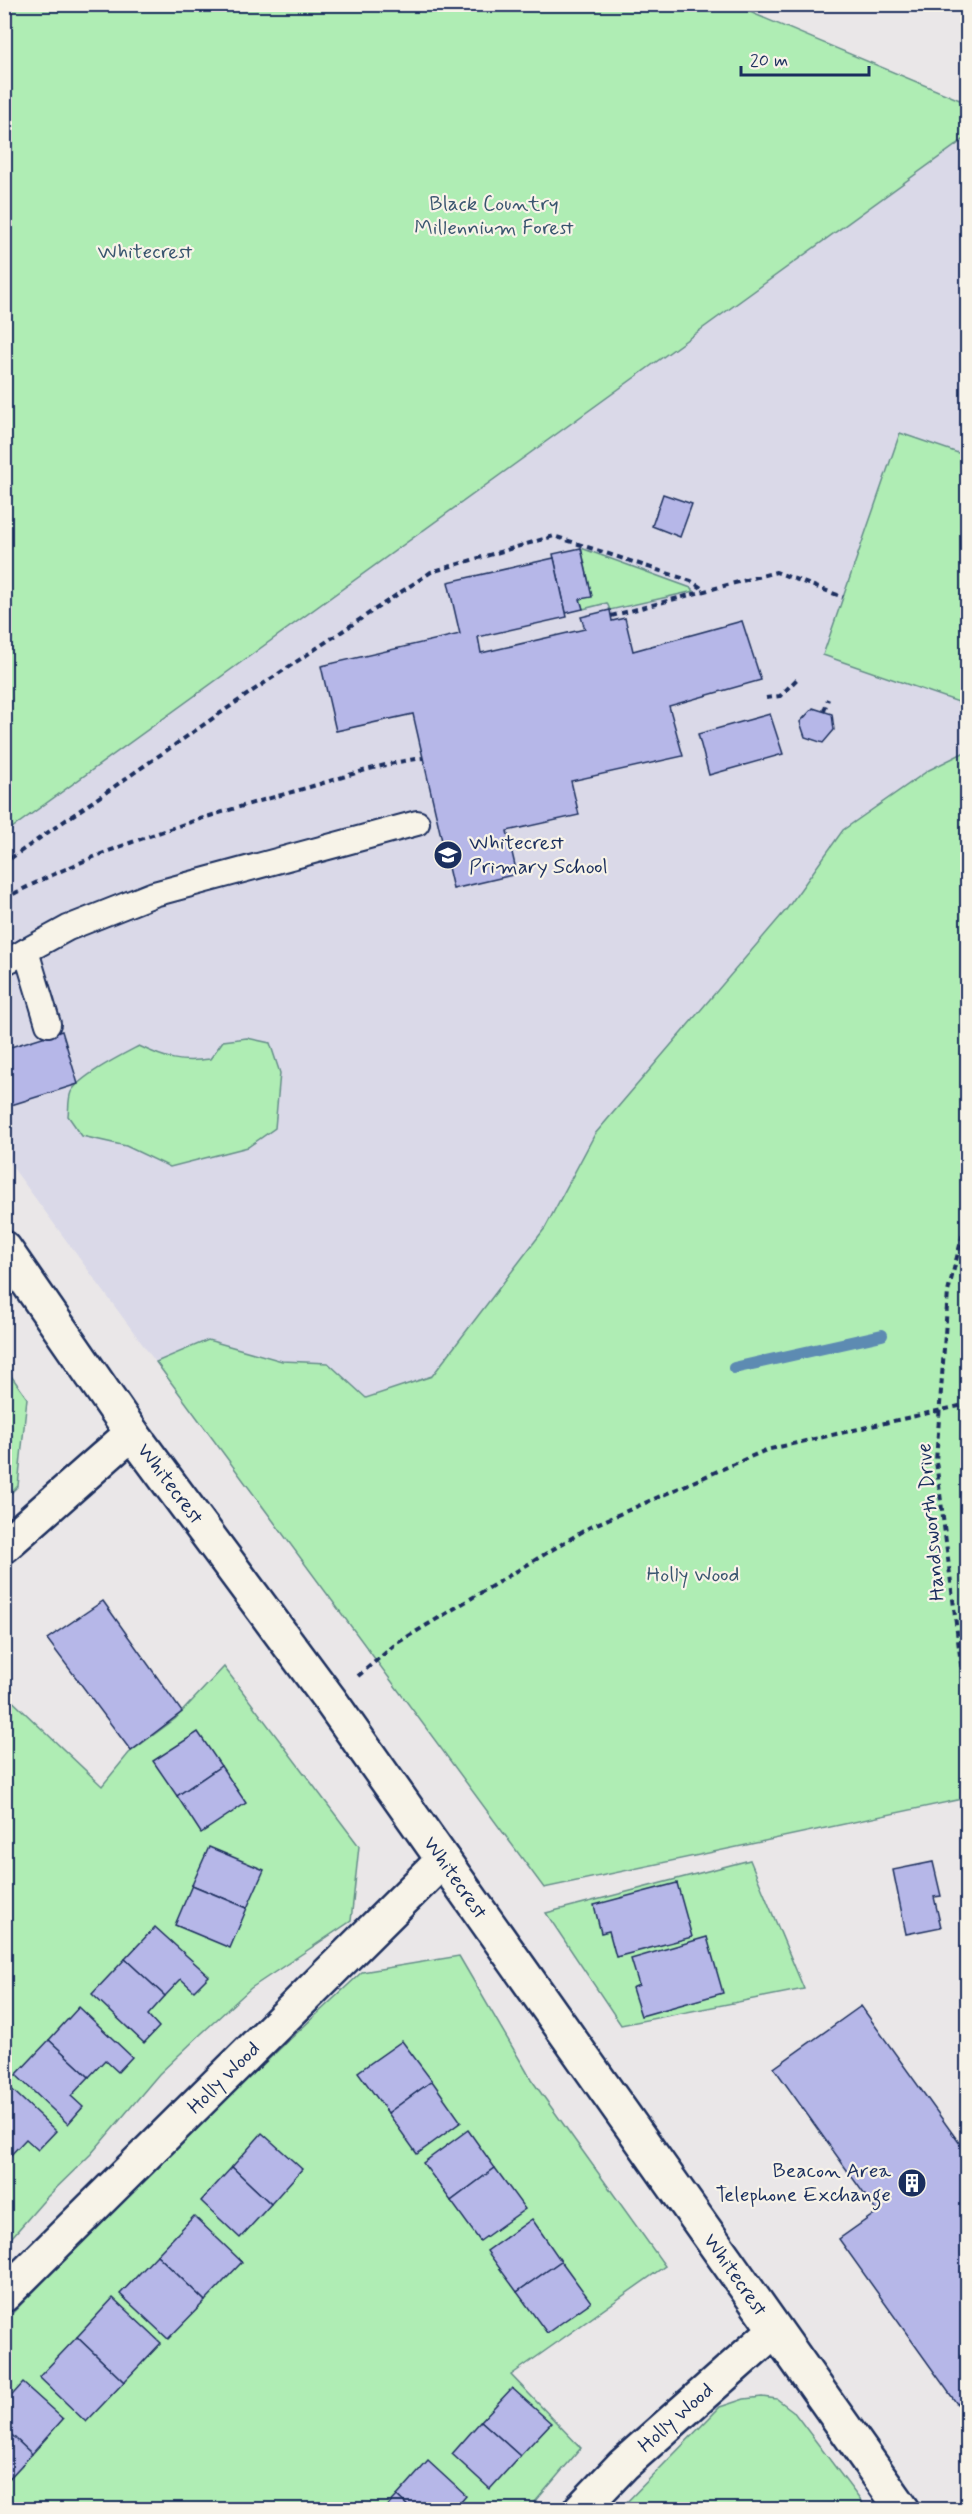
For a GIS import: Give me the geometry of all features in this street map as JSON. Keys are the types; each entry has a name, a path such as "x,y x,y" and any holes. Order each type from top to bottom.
{"street":[{"name":"Whitecrest","path":"4,1248 132,1433 330,1700 903,2510"},
{"path":"4,1546 132,1433"},
{"name":"Holly Wood","path":"4,2295 443,1860"},
{"name":"Holly Wood","path":"580,2510 623,2465 775,2331"}],"lane":[{"path":"4,963 94,916 154,894 417,823"},
{"path":"26,951 48,1024"}],"path":[{"path":"4,867 11,858 251,692 432,572 554,536 691,581 706,591"},
{"path":"611,616 776,572 843,597"},
{"path":"766,698 780,696 797,679"},
{"path":"824,711 828,699"},
{"path":"4,900 79,863 164,832 312,786 423,758"},
{"name":"Handsworth Drive","path":"968,1214 948,1292 936,1461 968,1721"},
{"path":"330,1700 398,1642 590,1527 766,1450 968,1404"}],"shaded area":[{"name":"Whitecrest Primary School","path":"967,137 967,778 290,1545 5,1157 4,833"}],"green space":[{"name":"Black Country Millennium Forest","path":"5,4 733,5 967,103 967,137 5,833"},
{"path":"900,433 967,456 967,705 823,655"},
{"path":"581,548 694,591 610,610 607,603 583,609 580,599 592,596"},
{"name":"Holly Wood","path":"967,751 967,1798 544,1888 156,1362 208,1340 282,1361 328,1363 366,1398 432,1376 545,1228 595,1134 786,910 843,830 929,770"},
{"path":"247,1038 270,1043 280,1073 275,1128 248,1147 170,1167 126,1146 82,1136 68,1116 71,1092 83,1079 139,1046 173,1059 199,1060 210,1059 223,1041"},
{"path":"4,1366 27,1398 18,1486 5,1499"},
{"path":"224,1667 359,1846 351,1921 251,1988 202,2033 159,2074 91,2154 47,2197 5,2245 4,1693 102,1786 129,1753 175,1719"},
{"path":"750,1860 804,1989 621,2025 546,1913"},
{"path":"459,1956 531,2079 665,2266 511,2375 581,2448 529,2509 5,2509 4,2322 191,2127 241,2085 362,1972"},
{"path":"762,2397 777,2399 793,2411 867,2509 620,2509 720,2407 744,2399"}],"building":[{"path":"663,494 692,504 680,537 652,526"},
{"path":"581,548 592,597 580,599 583,609 566,613 553,554"},
{"name":"Whitecrest Primary School","path":"554,558 567,617 478,637 481,653 585,629 581,617 610,610 612,621 625,618 633,651 742,621 761,680 669,706 683,756 571,781 579,815 507,831 517,874 453,889 413,714 336,731 321,666 460,634 448,582"},
{"path":"813,708 832,714 834,730 823,743 805,737 800,722"},
{"path":"770,714 783,754 709,775 698,734"},
{"path":"62,1031 78,1084 8,1106 4,1094 4,1049"},
{"path":"103,1601 182,1712 131,1751 47,1639"},
{"path":"198,1732 221,1766 177,1796 153,1761"},
{"path":"221,1766 246,1803 201,1833 177,1796"},
{"path":"209,1847 264,1870 247,1908 192,1885"},
{"path":"933,1862 941,1896 934,1897 941,1927 906,1934 893,1870"},
{"path":"677,1883 692,1937 616,1957 609,1931 601,1933 594,1905"},
{"path":"192,1885 247,1908 230,1948 175,1925"},
{"path":"155,1927 209,1976 194,1991 181,1979 165,1996 125,1959"},
{"path":"707,1937 723,1993 641,2016 632,1988 639,1985 631,1959"},
{"path":"125,1959 165,1996 148,2015 159,2027 144,2043 92,1994"},
{"name":"Beacon Area Telephone Exchange","path":"861,2006 968,2155 968,2396 957,2404 839,2239 877,2212 774,2068"},
{"path":"79,2007 132,2057 118,2072 105,2060 89,2077 49,2040"},
{"path":"49,2040 89,2077 71,2096 83,2107 68,2124 16,2075"},
{"path":"402,2041 432,2081 388,2113 358,2072"},
{"path":"432,2081 461,2122 417,2154 388,2113"},
{"path":"4,2082 56,2131 38,2150 26,2139 6,2160"},
{"path":"468,2130 495,2168 451,2201 423,2163"},
{"path":"262,2133 302,2169 271,2204 232,2167"},
{"path":"232,2167 271,2204 240,2238 201,2201"},
{"path":"495,2168 525,2209 480,2241 451,2201"},
{"path":"194,2216 242,2262 205,2301 157,2255"},
{"path":"532,2219 561,2261 517,2292 487,2251"},
{"path":"157,2255 205,2301 168,2339 120,2294"},
{"path":"561,2261 591,2302 547,2333 517,2292"},
{"path":"113,2298 161,2343 124,2382 77,2337"},
{"path":"77,2337 124,2382 86,2422 39,2377"},
{"path":"23,2383 63,2419 32,2454 4,2428 4,2404"},
{"path":"512,2388 551,2423 520,2456 481,2421"},
{"path":"481,2421 520,2456 490,2489 452,2454"},
{"path":"4,2428 32,2454 4,2484"},
{"path":"428,2461 466,2496 454,2510 412,2510 397,2496"},
{"path":"397,2496 412,2510 384,2510"}],"waterway":[{"path":"734,1368 882,1335"}],"place":[{"name":"Whitecrest Primary School","path":"448,855"},
{"name":"Beacon Area Telephone Exchange","path":"912,2183"}]}
